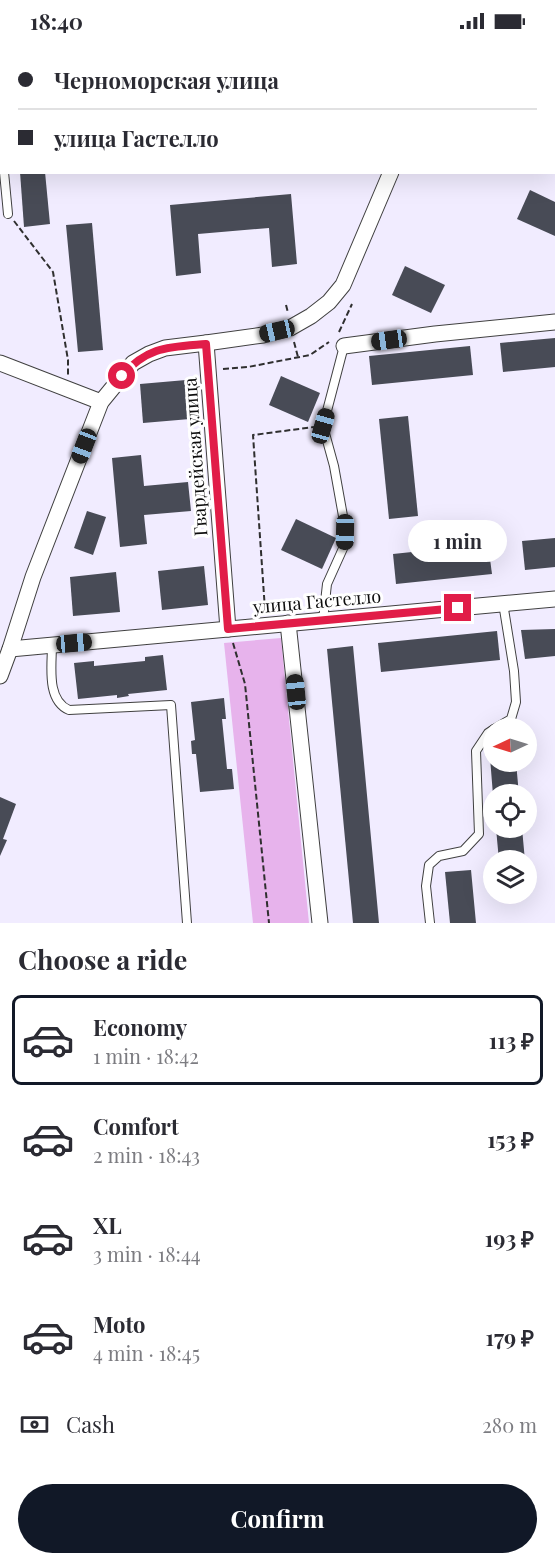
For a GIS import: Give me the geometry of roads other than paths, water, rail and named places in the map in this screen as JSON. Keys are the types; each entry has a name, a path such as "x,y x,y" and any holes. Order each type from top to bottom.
{"street":[{"path":"0,676 33,577 101,402 133,363 149,354 165,348 206,344 290,328 329,302 343,285 390,174"},
{"path":"344,346 555,322"},
{"name":"Гвардейская улица","path":"206,344 228,629"},
{"path":"0,363 101,402"},
{"name":"улица Гастелло","path":"10,649 555,599"},
{"path":"288,623 320,923"}],"lane":[{"path":"4,174 8,214"},
{"path":"323,620 327,584 345,544 334,466 323,426 344,346"},
{"path":"503,603 514,671 516,702 511,718"},
{"path":"52,645 52,682 62,707 69,711 171,705 187,923"},
{"path":"430,923 426,886 429,865 439,856 463,851 479,834 477,751 483,741"}]}
